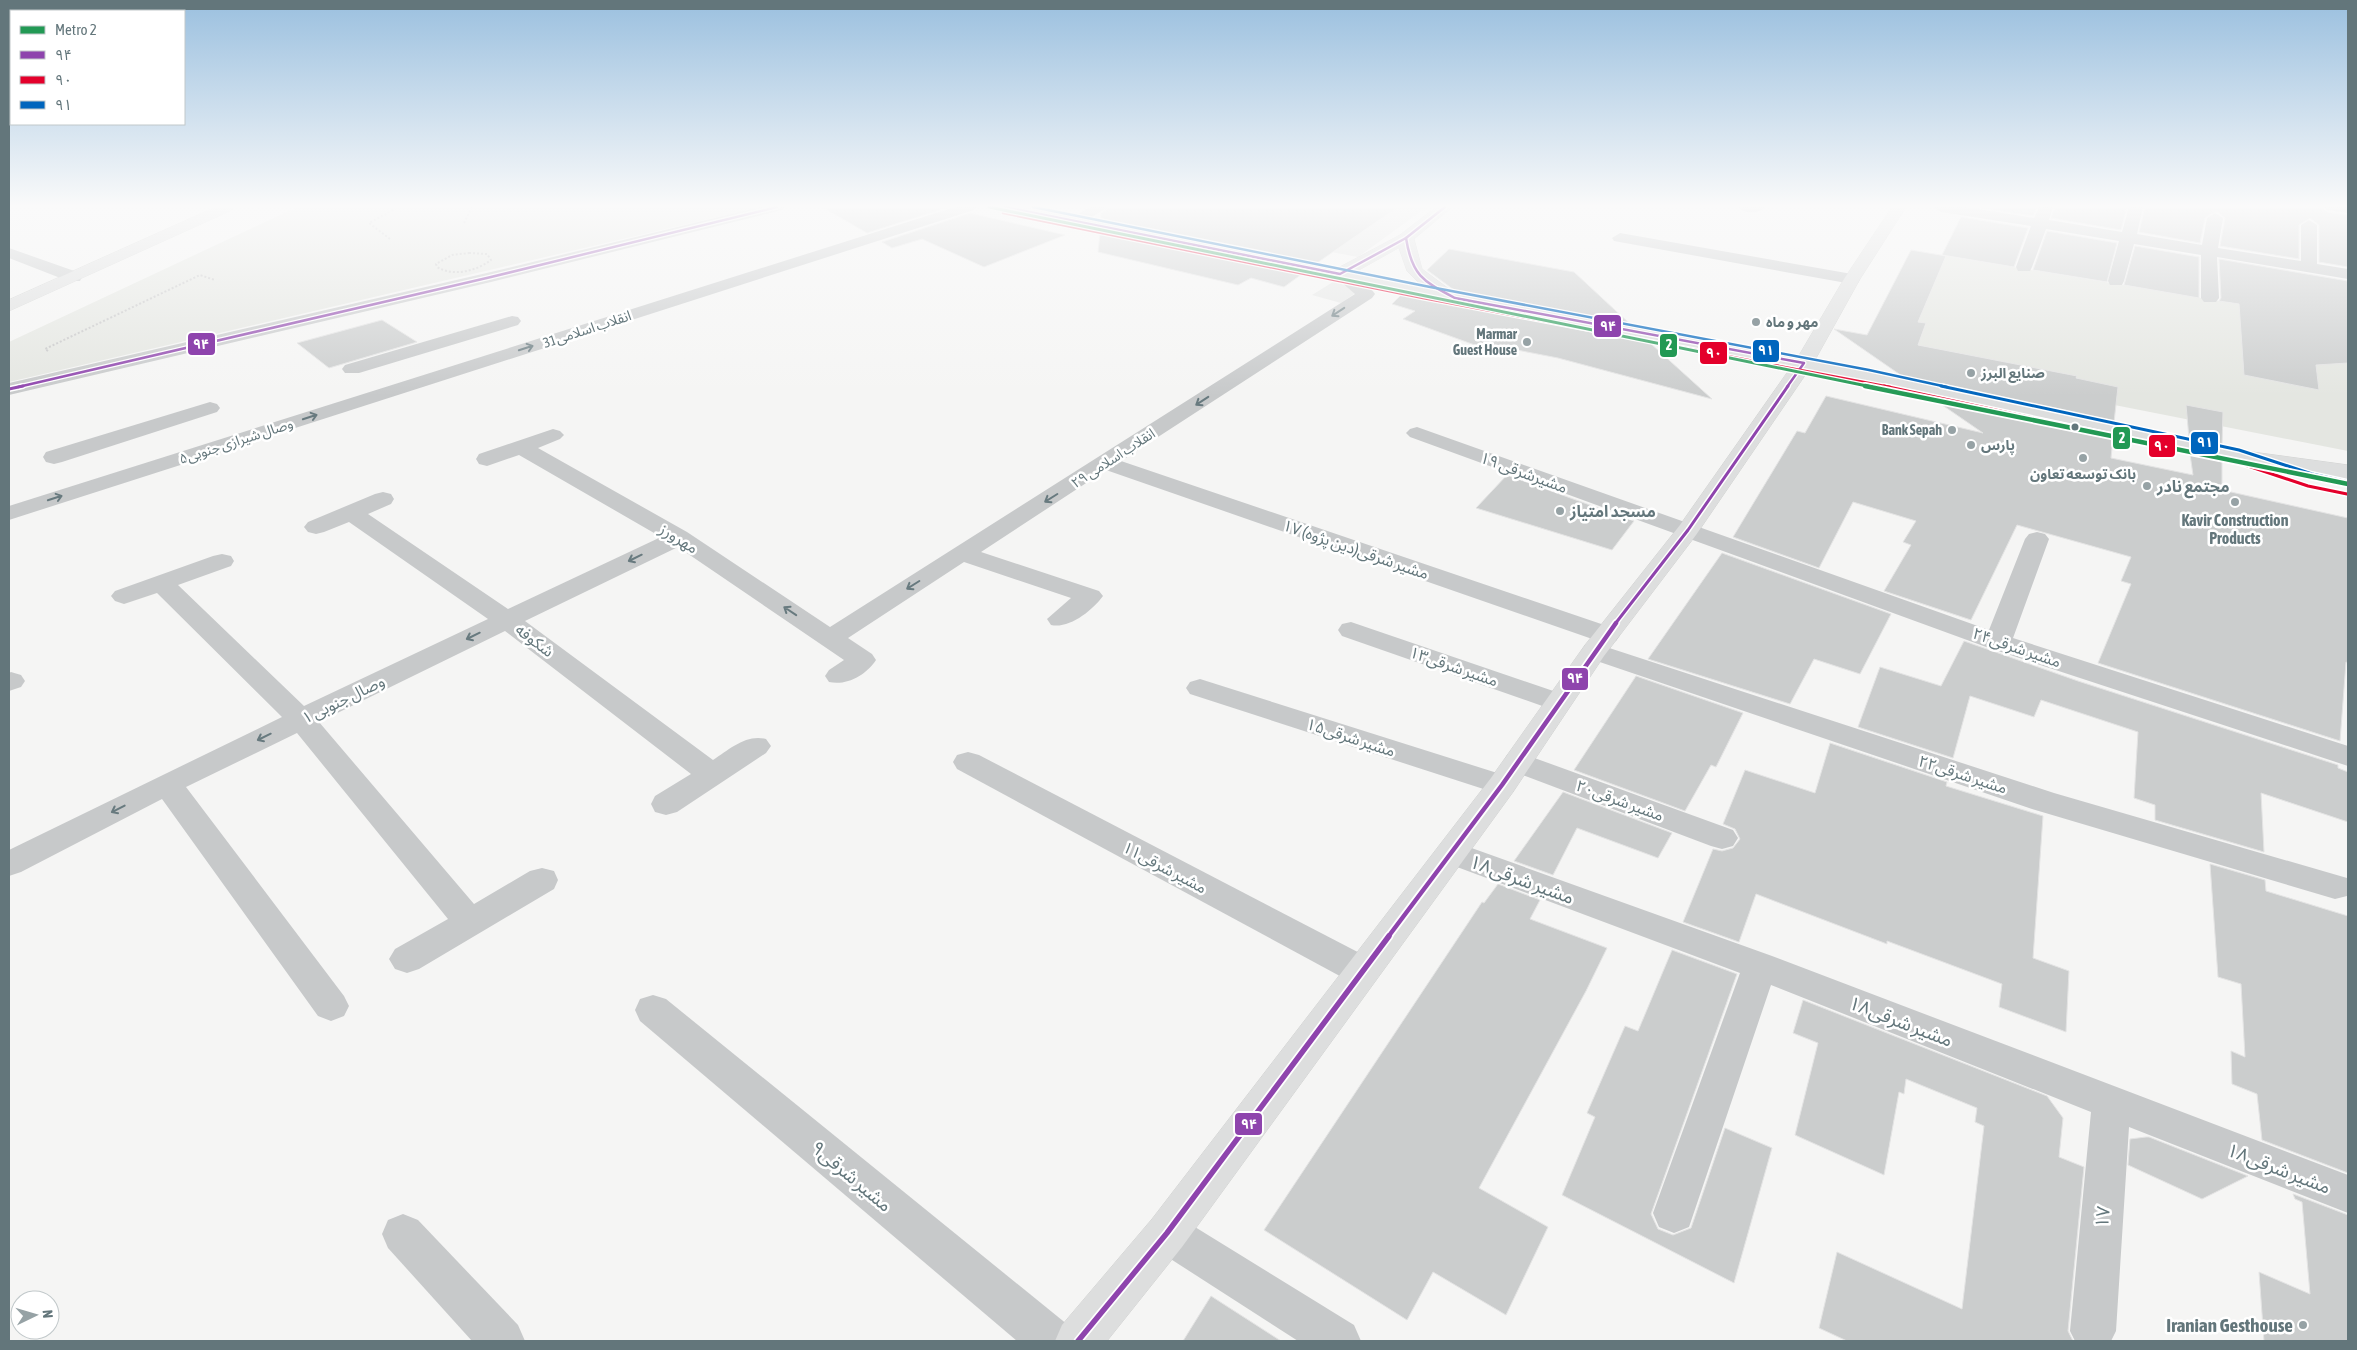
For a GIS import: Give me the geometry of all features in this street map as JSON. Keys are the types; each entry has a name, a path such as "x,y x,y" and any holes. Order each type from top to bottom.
{"main road":[{"path":"9,306 87,270"},
{"path":"1320,270 1455,298 1804,364 2238,456 2304,464 2348,472"},
{"path":"1340,274 1347,270"},
{"path":"1414,270 1426,281 1455,298"},
{"path":"1078,1341 1167,1233 1510,774 1600,643 1688,530 1804,364 1858,270"},
{"path":"2238,456 2310,480 2348,488"}],"street":[{"path":"57,270 74,276"},
{"path":"9,388 516,270"},
{"name":"31انقلاب اسلامی","path":"463,368 770,270"},
{"path":"1802,270 1852,279"},
{"path":"2116,281 2119,270"},
{"path":"2209,270 2210,298"},
{"path":"2326,270 2348,274"},
{"name":"انقلاب اسلامی ۲۹","path":"830,638 1106,463 1366,294 1340,274"},
{"path":"352,369 512,321"},
{"path":"464,335 499,357"},
{"name":"۵وصال شیرازی جنوبی","path":"9,513 463,368"},
{"path":"54,457 210,408"},
{"path":"138,431 170,462"},
{"name":"مشیرشرقی ۱۹","path":"1417,433 1688,530"},
{"path":"487,459 553,434"},
{"name":"مهرورز","path":"521,447 679,537 862,660 839,676"},
{"name":"۱۷ مشیر شرقی(دین پژوه)","path":"1106,463 1600,643"},
{"path":"316,526 383,499"},
{"name":"شکوفه","path":"352,513 507,620 712,774"},
{"name":"مشیر شرقی۲۴","path":"1688,530 1998,642 2348,756"},
{"name":"وصال جنوبی ۱","path":"9,864 166,784 679,537"},
{"path":"1998,642 2036,539"},
{"path":"963,554 1090,596 1060,619"},
{"path":"124,596 222,560"},
{"path":"161,583 301,719 471,923"},
{"name":"۱۳مشیر شرقی","path":"1351,630 1558,702"},
{"name":"مشیر شرقی۲۲","path":"1600,643 2043,801 2335,887"},
{"name":"مشیر شرقی۱۵","path":"1200,688 1510,774"},
{"path":"666,804 756,746"},
{"name":"مشیر شرقی۱۱","path":"968,762 1362,971"},
{"name":"مشیر شرقی۲۰","path":"1510,774 1722,838"},
{"path":"166,784 331,1006"},
{"name":"مشیر شرقی۱۸","path":"1452,853 1760,966 2348,1194"},
{"path":"407,959 542,880"},
{"path":"1674,1213 1760,966"},
{"name":"مشیر شرقی۹","path":"653,1010 1052,1341"},
{"name":"۱۷","path":"2094,1331 2112,1103"},
{"path":"1167,1233 1338,1341"},
{"path":"403,1234 502,1341"}],"path":[{"path":"49,352 45,349 200,275 215,280"}],"shaded area":[{"path":"163,270 490,270 9,382 9,342"},
{"path":"1940,270 2031,270 2348,322 2348,451 2074,397 2077,376 1918,345 1926,324 1918,322"},
{"path":"1333,282 1361,289 1341,303 1312,295"}],"building":[{"path":"1174,270 1282,270 1302,274 1284,287 1251,278 1238,285"},
{"path":"1427,270 1563,270 1574,272 1629,323 1454,290"},
{"path":"1901,270 1940,270 1918,322 1926,323 1918,345 2077,376 2076,378 2118,387 2114,422 1902,376 1834,329 1867,335"},
{"path":"2033,270 2110,270 2107,282"},
{"path":"2128,270 2199,270 2199,298 2124,285"},
{"path":"2220,270 2284,270 2348,281 2348,363 2316,365 2319,390 2244,375 2239,304 2219,301 2221,298"},
{"path":"1402,294 1649,342 1712,399 1558,358 1491,345 1483,348 1403,319 1415,311 1392,304"},
{"path":"382,320 417,342 329,368 297,343"},
{"path":"1826,396 1983,433 1935,400 2113,437 2111,458 2193,475 2190,454 2222,461 2222,490 2348,518 2348,663 2346,662 2340,741 2098,663 2131,584 2121,581 2131,557 2017,525 1971,620 1884,591 1911,545 1903,542 1916,521 1853,502 1819,568 1733,537 1797,431 1805,433"},
{"path":"2186,405 2223,412 2222,445 2189,438"},
{"name":"مسجد امتیاز","path":"1507,475 1634,521 1612,550 1476,508"},
{"path":"1722,553 1891,614 1860,674 1814,659 1790,704 1648,659"},
{"path":"1964,641 2078,681 2338,765 2338,768 2348,772 2348,822 2261,793 2264,852 2155,820 2155,805 2134,798 2138,732 2041,700 2034,717 1970,696 1953,758 1858,727 1880,667 1941,686"},
{"path":"1636,676 1743,713 1716,767 1711,765 1685,811 1574,770"},
{"path":"1830,743 1947,782 1946,786 2043,816 2033,958 2069,971 2066,1032 1999,1007 2002,984 1887,941 1887,944 1756,894 1739,942 1683,922 1713,849 1722,851 1733,848 1740,839 1735,829 1723,824 1745,770 1815,793"},
{"path":"1563,792 1672,833 1658,858 1577,828 1553,875 1514,861"},
{"path":"2210,864 2265,880 2266,891 2348,916 2348,1173 2262,1140 2257,1094 2232,1084 2231,1051 2245,1057 2241,984 2218,977"},
{"path":"1498,884 1540,900 1530,919 1607,948 1586,991 1479,1188 1548,1227 1506,1315 1433,1272 1407,1320 1264,1230 1482,902 1484,903"},
{"path":"1672,950 1737,974 1651,1214 1658,1229 1673,1235 1691,1228 1725,1128 1772,1148 1734,1283 1562,1195 1595,1117 1587,1113 1625,1026 1638,1031"},
{"path":"1803,1000 2047,1096 2063,1118 2059,1157 2084,1167 2068,1331 2073,1341 1847,1341 1819,1328 1837,1252 1962,1309 1984,1126 1975,1122 1977,1108 1906,1079 1904,1094 1899,1092 1884,1175 1795,1135 1818,1043 1793,1033"},
{"path":"2149,1137 2248,1176 2202,1199 2128,1165 2130,1139"},
{"path":"2293,1194 2348,1215 2348,1341 2264,1341 2259,1272 2310,1294 2302,1202 2295,1199"},
{"path":"1211,1296 1281,1341 1183,1341"}],"metro line":[{"name":"2","path":"1298,270 2348,484"}],"transit line":[{"name":"۹۴","path":"9,389 520,270"},
{"name":"۹۰","path":"1285,270 1867,382 2236,462 2308,486 2347,494"},
{"name":"۹۴","path":"1320,270 1340,274 1347,270"},
{"name":"۹۱","path":"1346,270 1869,370 2239,450 2312,474 2348,482"},
{"name":"۹۴","path":"1078,1341 1167,1233 1502,785 1594,651 1688,530 1804,363 1455,298 1425,282 1414,270"}],"place":[{"name":"مهر و ماه","path":"1756,322"},
{"name":"Marmar Guest House","path":"1527,342"},
{"name":"صنایع البرز","path":"1971,373"},
{"name":"Bank Sepah","path":"1952,430"},
{"name":"پارس","path":"1971,445"},
{"name":"بانک توسعه تعاون","path":"2083,458"},
{"name":"مجتمع نادر","path":"2147,486"},
{"name":"Kavir Construction Products","path":"2235,502"},
{"name":"مسجد امتیاز","path":"1560,511"},
{"name":"Iranian Gesthouse","path":"2303,1325"}]}
